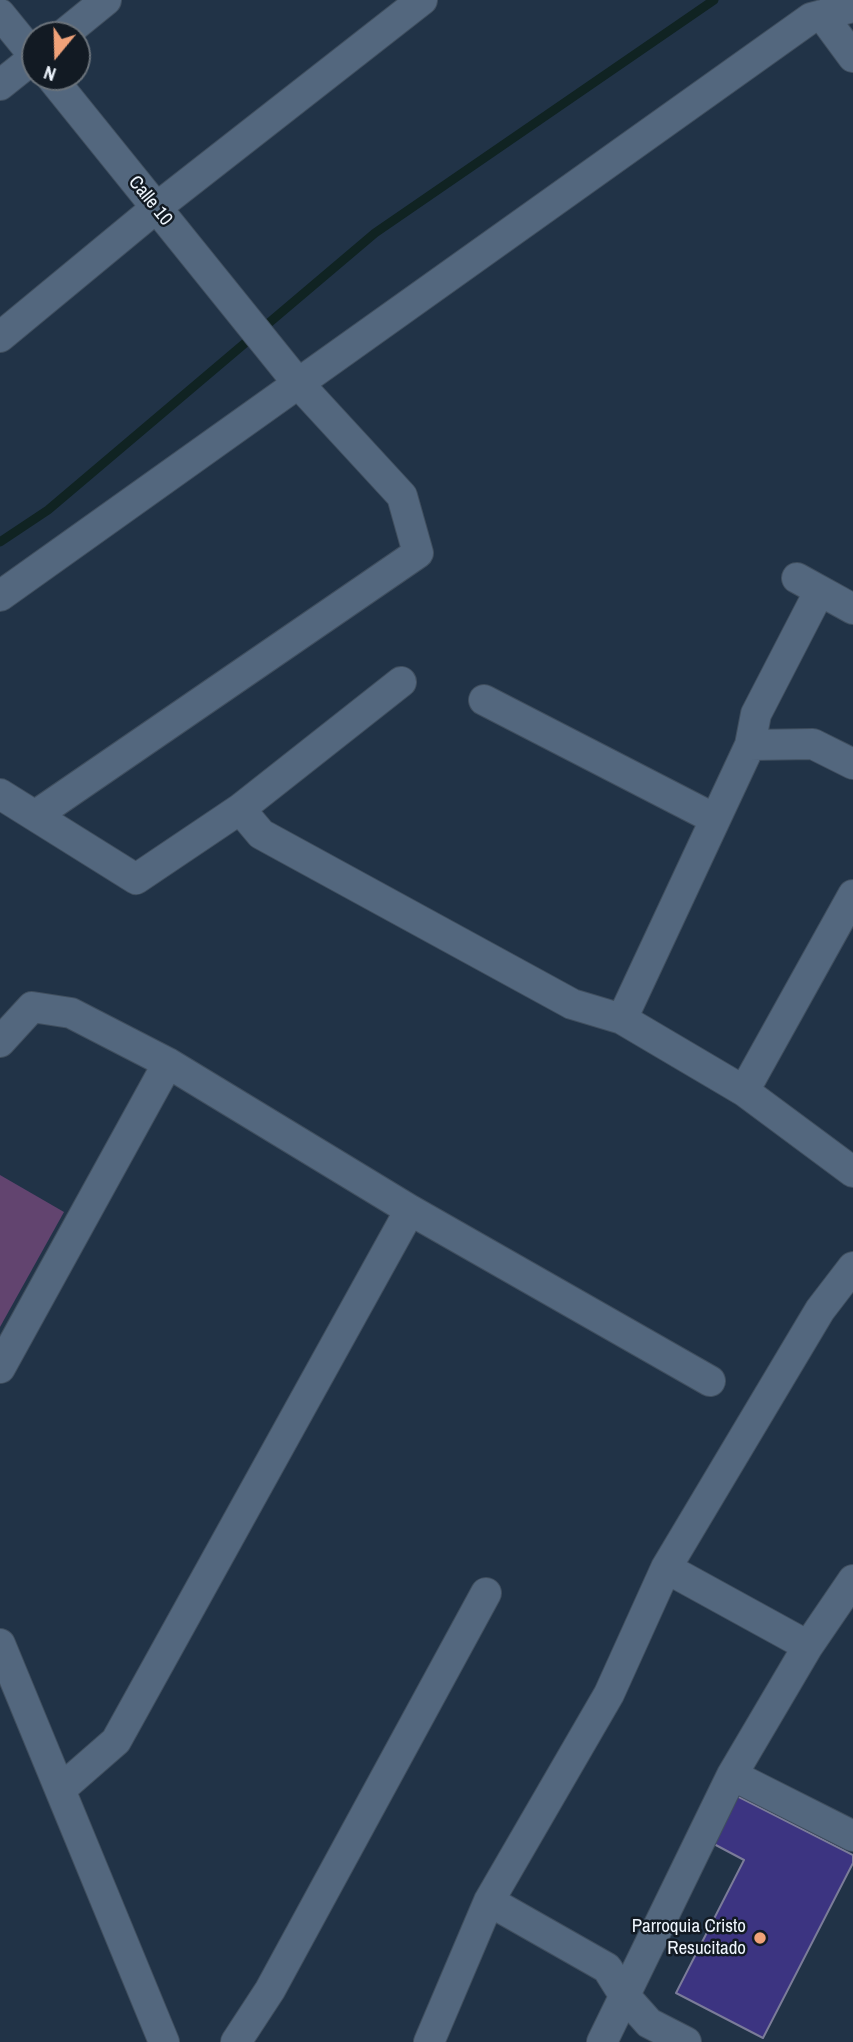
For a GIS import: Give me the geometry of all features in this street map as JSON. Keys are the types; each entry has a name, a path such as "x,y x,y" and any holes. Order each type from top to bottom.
{"street":[{"path":"80,21 107,0"},
{"path":"0,337 156,208 422,0"},
{"path":"0,596 289,373 811,18 853,7"},
{"path":"0,14 21,40"},
{"path":"822,15 853,57"},
{"path":"0,85 21,68"},
{"name":"Calle 10","path":"36,815 418,554 402,496 289,373 62,91"},
{"path":"622,1019 750,746 756,715 808,585 853,609"},
{"path":"0,794 136,879 240,809 401,682"},
{"path":"484,700 715,819"},
{"path":"750,746 813,744 853,764"},
{"path":"240,809 261,834 273,841 572,1004 622,1019 744,1091 853,1172"},
{"path":"744,1091 853,895"},
{"path":"0,1042 32,1007 71,1013 168,1063 410,1210 710,1381"},
{"path":"0,1368 168,1063"},
{"path":"61,1789 116,1741 410,1210"},
{"path":"429,2042 489,1900 609,1694 666,1569 820,1310 853,1267"},
{"path":"666,1569 808,1646"},
{"path":"602,2042 732,1775 808,1646 853,1580"},
{"path":"236,2042 270,1990 486,1593"},
{"path":"0,1644 163,2042"},
{"path":"732,1775 853,1836"},
{"path":"489,1900 607,1968 624,1995 649,2023 686,2042"}],"shaded area":[{"path":"0,1175 64,1212 0,1327"}],"building":[{"name":"Parroquia Cristo Resucitado","path":"737,1796 853,1855 853,1863 763,2038 676,1993 744,1860 712,1843"}],"waterway":[{"path":"0,542 48,510 375,233 714,0"}],"place":[{"name":"Parroquia Cristo Resucitado","path":"760,1938"}]}
